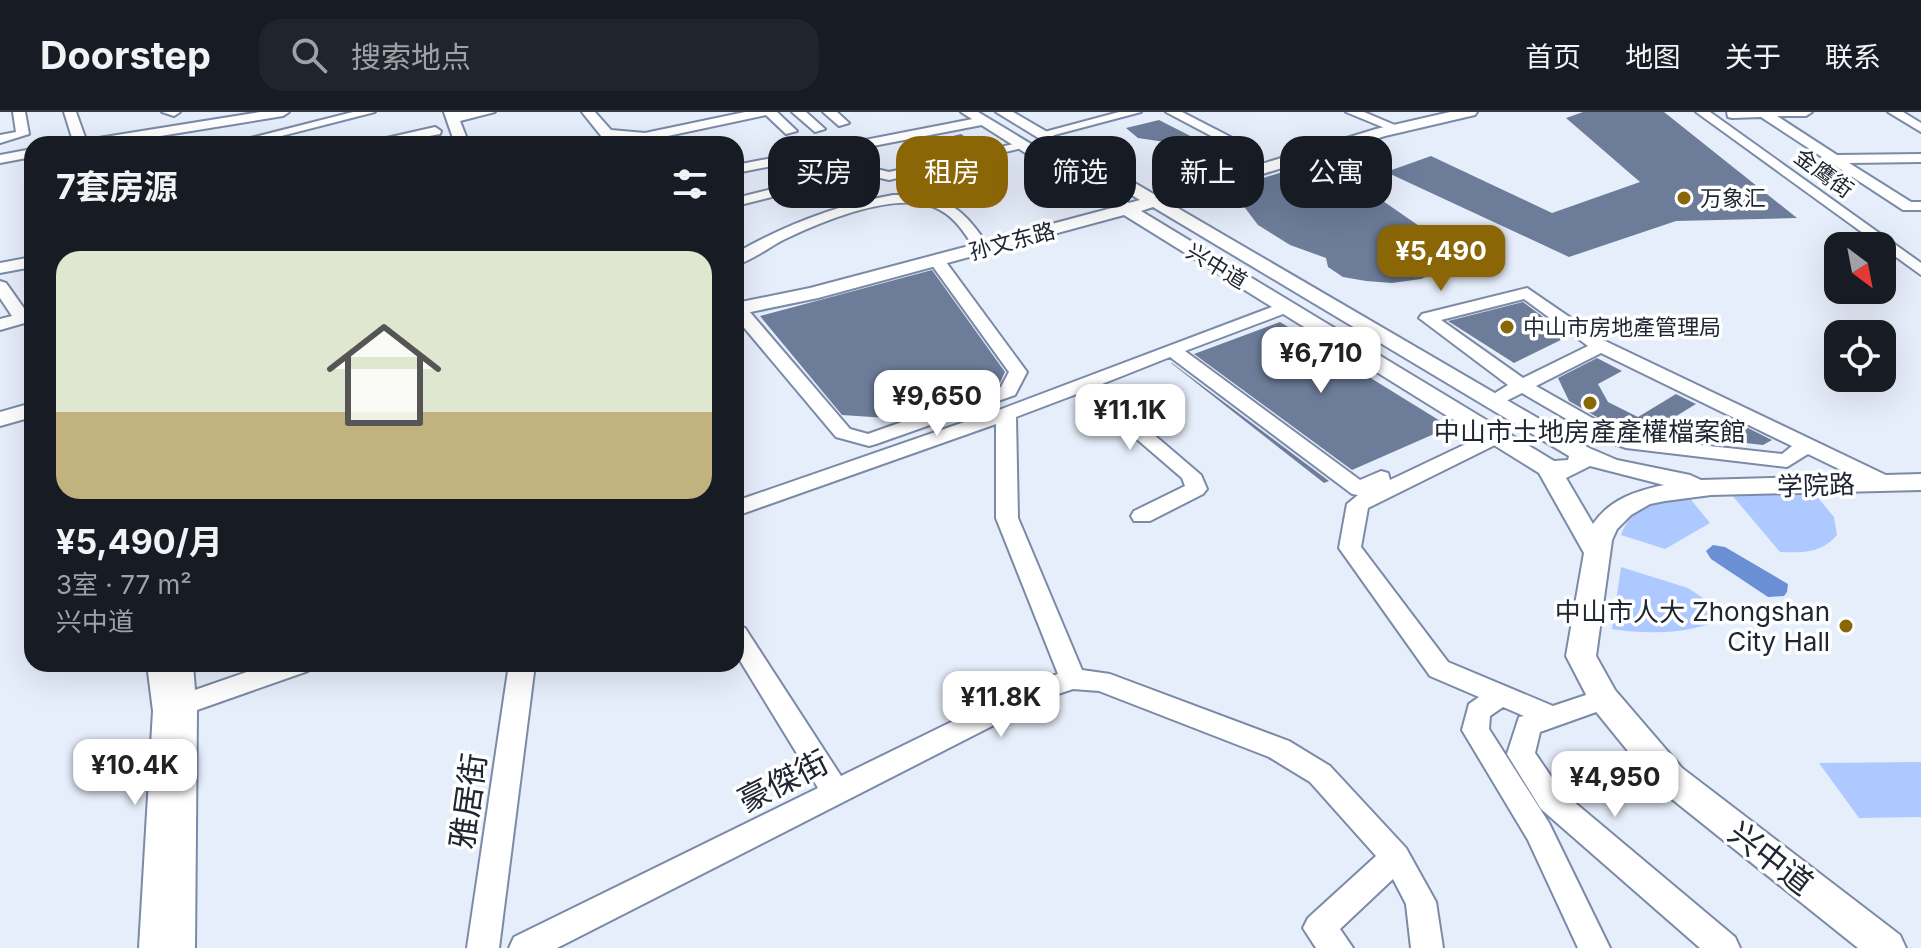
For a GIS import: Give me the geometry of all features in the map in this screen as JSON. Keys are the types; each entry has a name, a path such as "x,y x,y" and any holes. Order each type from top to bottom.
{"main road":[{"name":"兴中道","path":"968,112 1023,146"},
{"name":"兴中道","path":"1003,112 1152,197"},
{"name":"孙文东路","path":"1264,165 1451,112"},
{"name":"孙文东路","path":"1392,127 1470,112"},
{"name":"孙文东路","path":"744,304 1117,208"},
{"name":"孙文东路","path":"744,305 811,294 1118,208"},
{"name":"兴中道","path":"1123,208 1548,468"},
{"name":"兴中道","path":"1170,208 1581,453 1610,466 1711,487"},
{"path":"0,411 24,405"},
{"path":"0,419 24,412"},
{"path":"1548,468 1566,470 1579,464 1581,453"},
{"path":"1548,468 1596,551"},
{"name":"学院路","path":"1711,487 1921,482"},
{"path":"1885,483 1921,492"},
{"path":"1596,551 1606,525 1622,509 1642,498 1711,487"},
{"name":"兴中道","path":"1596,551 1581,656 1604,699 1670,778 1887,948"}],"street":[{"path":"60,112 72,136"},
{"path":"70,112 74,136"},
{"path":"122,136 259,112"},
{"path":"126,136 277,112 282,136"},
{"path":"289,136 369,112"},
{"path":"460,136 451,115 489,112"},
{"path":"588,112 607,134 618,136"},
{"path":"658,136 763,112"},
{"path":"770,112 791,131"},
{"path":"798,112 819,129"},
{"path":"829,112 843,123"},
{"path":"1043,134 1135,112"},
{"path":"1172,112 1221,136"},
{"path":"1352,112 1392,127"},
{"name":"金鹰街","path":"1690,112 1856,232"},
{"name":"金鹰街","path":"1702,112 1921,270"},
{"path":"1732,114 1806,112"},
{"path":"1763,113 1908,207 1921,206"},
{"path":"1899,113 1921,128"},
{"path":"0,139 23,134 16,115"},
{"path":"880,141 983,121"},
{"path":"409,136 435,131"},
{"path":"209,136 215,135"},
{"path":"880,174 889,176 1023,146"},
{"path":"0,157 24,153"},
{"path":"1833,159 1921,158"},
{"path":"744,167 768,163"},
{"path":"889,176 896,188"},
{"path":"744,200 768,194"},
{"path":"744,255 803,224 896,201"},
{"path":"946,208 961,219 978,243"},
{"path":"744,315 843,433 869,440 1008,391 1018,372 937,261"},
{"path":"1896,261 1921,280"},
{"path":"0,268 24,264"},
{"path":"0,286 22,318 0,325"},
{"path":"1807,444 1787,461 1633,444 1608,435 1504,375 1428,318 1527,293 1601,346 1807,444 1885,483"},
{"path":"744,506 1006,414 1285,307"},
{"path":"1493,400 1601,346"},
{"path":"1173,351 1359,489 1490,434"},
{"path":"1084,384 1191,475 1196,489 1142,516"},
{"path":"1006,414 1007,518 1073,679"},
{"path":"1490,434 1358,504 1350,548 1439,669 1551,716"},
{"path":"744,647 836,792"},
{"path":"155,948 166,711 161,672"},
{"path":"179,948 184,704 181,672"},
{"path":"184,704 268,672"},
{"name":"雅居街","path":"483,948 521,672"},
{"name":"豪傑街","path":"525,948 1040,690 1073,679 1101,681 1128,690 1279,749 1320,774 1396,857 1421,902 1427,948"},
{"path":"1500,696 1478,711 1475,730 1539,832 1594,948"},
{"path":"1604,699 1528,725 1521,754 1551,800 1724,948"},
{"path":"1337,948 1319,928 1396,857"}],"shaded area":[{"path":"1814,493 1834,517 1837,535 1818,549 1796,552 1780,552 1731,494"},
{"path":"1688,496 1710,523 1665,549 1621,535 1639,511"},
{"path":"1713,545 1725,547 1788,584 1787,592 1784,596 1768,597 1711,559 1706,551"},
{"path":"1621,567 1688,588 1730,616 1672,632 1612,629"},
{"path":"1921,762 1921,817 1859,818 1819,763"}],"building":[{"name":"万象汇","path":"1583,112 1664,112 1797,218 1676,221 1569,257 1392,175 1392,170 1431,156 1552,213 1640,182 1566,118"},
{"path":"1159,120 1190,136 1152,136 1152,140 1138,138 1126,128"},
{"path":"1280,173 1280,208 1392,207 1422,228 1417,241 1442,250 1449,261 1442,270 1421,279 1392,283 1343,277 1328,267 1326,258 1290,245 1258,225 1245,208 1264,208 1264,178"},
{"path":"932,270 1005,372 999,385 902,419 842,415 760,316"},
{"name":"中山市房地產管理局","path":"1523,302 1569,336 1514,363 1448,321"},
{"path":"1280,322 1450,427 1352,470 1194,354"},
{"name":"中山市土地房產產權檔案館","path":"1597,358 1622,371 1598,384 1608,402 1638,417 1676,394 1696,404 1673,418 1742,425 1772,440 1763,445 1616,428 1569,401 1558,378"},
{"path":"1172,363 1329,481 1324,483"}],"place":[{"name":"万象汇","path":"1684,198"},
{"name":"中山市房地產管理局","path":"1507,327"},
{"name":"中山市土地房產產權檔案館","path":"1590,403"},
{"name":"中山市人大 Zhongshan City Hall","path":"1846,626"}]}
